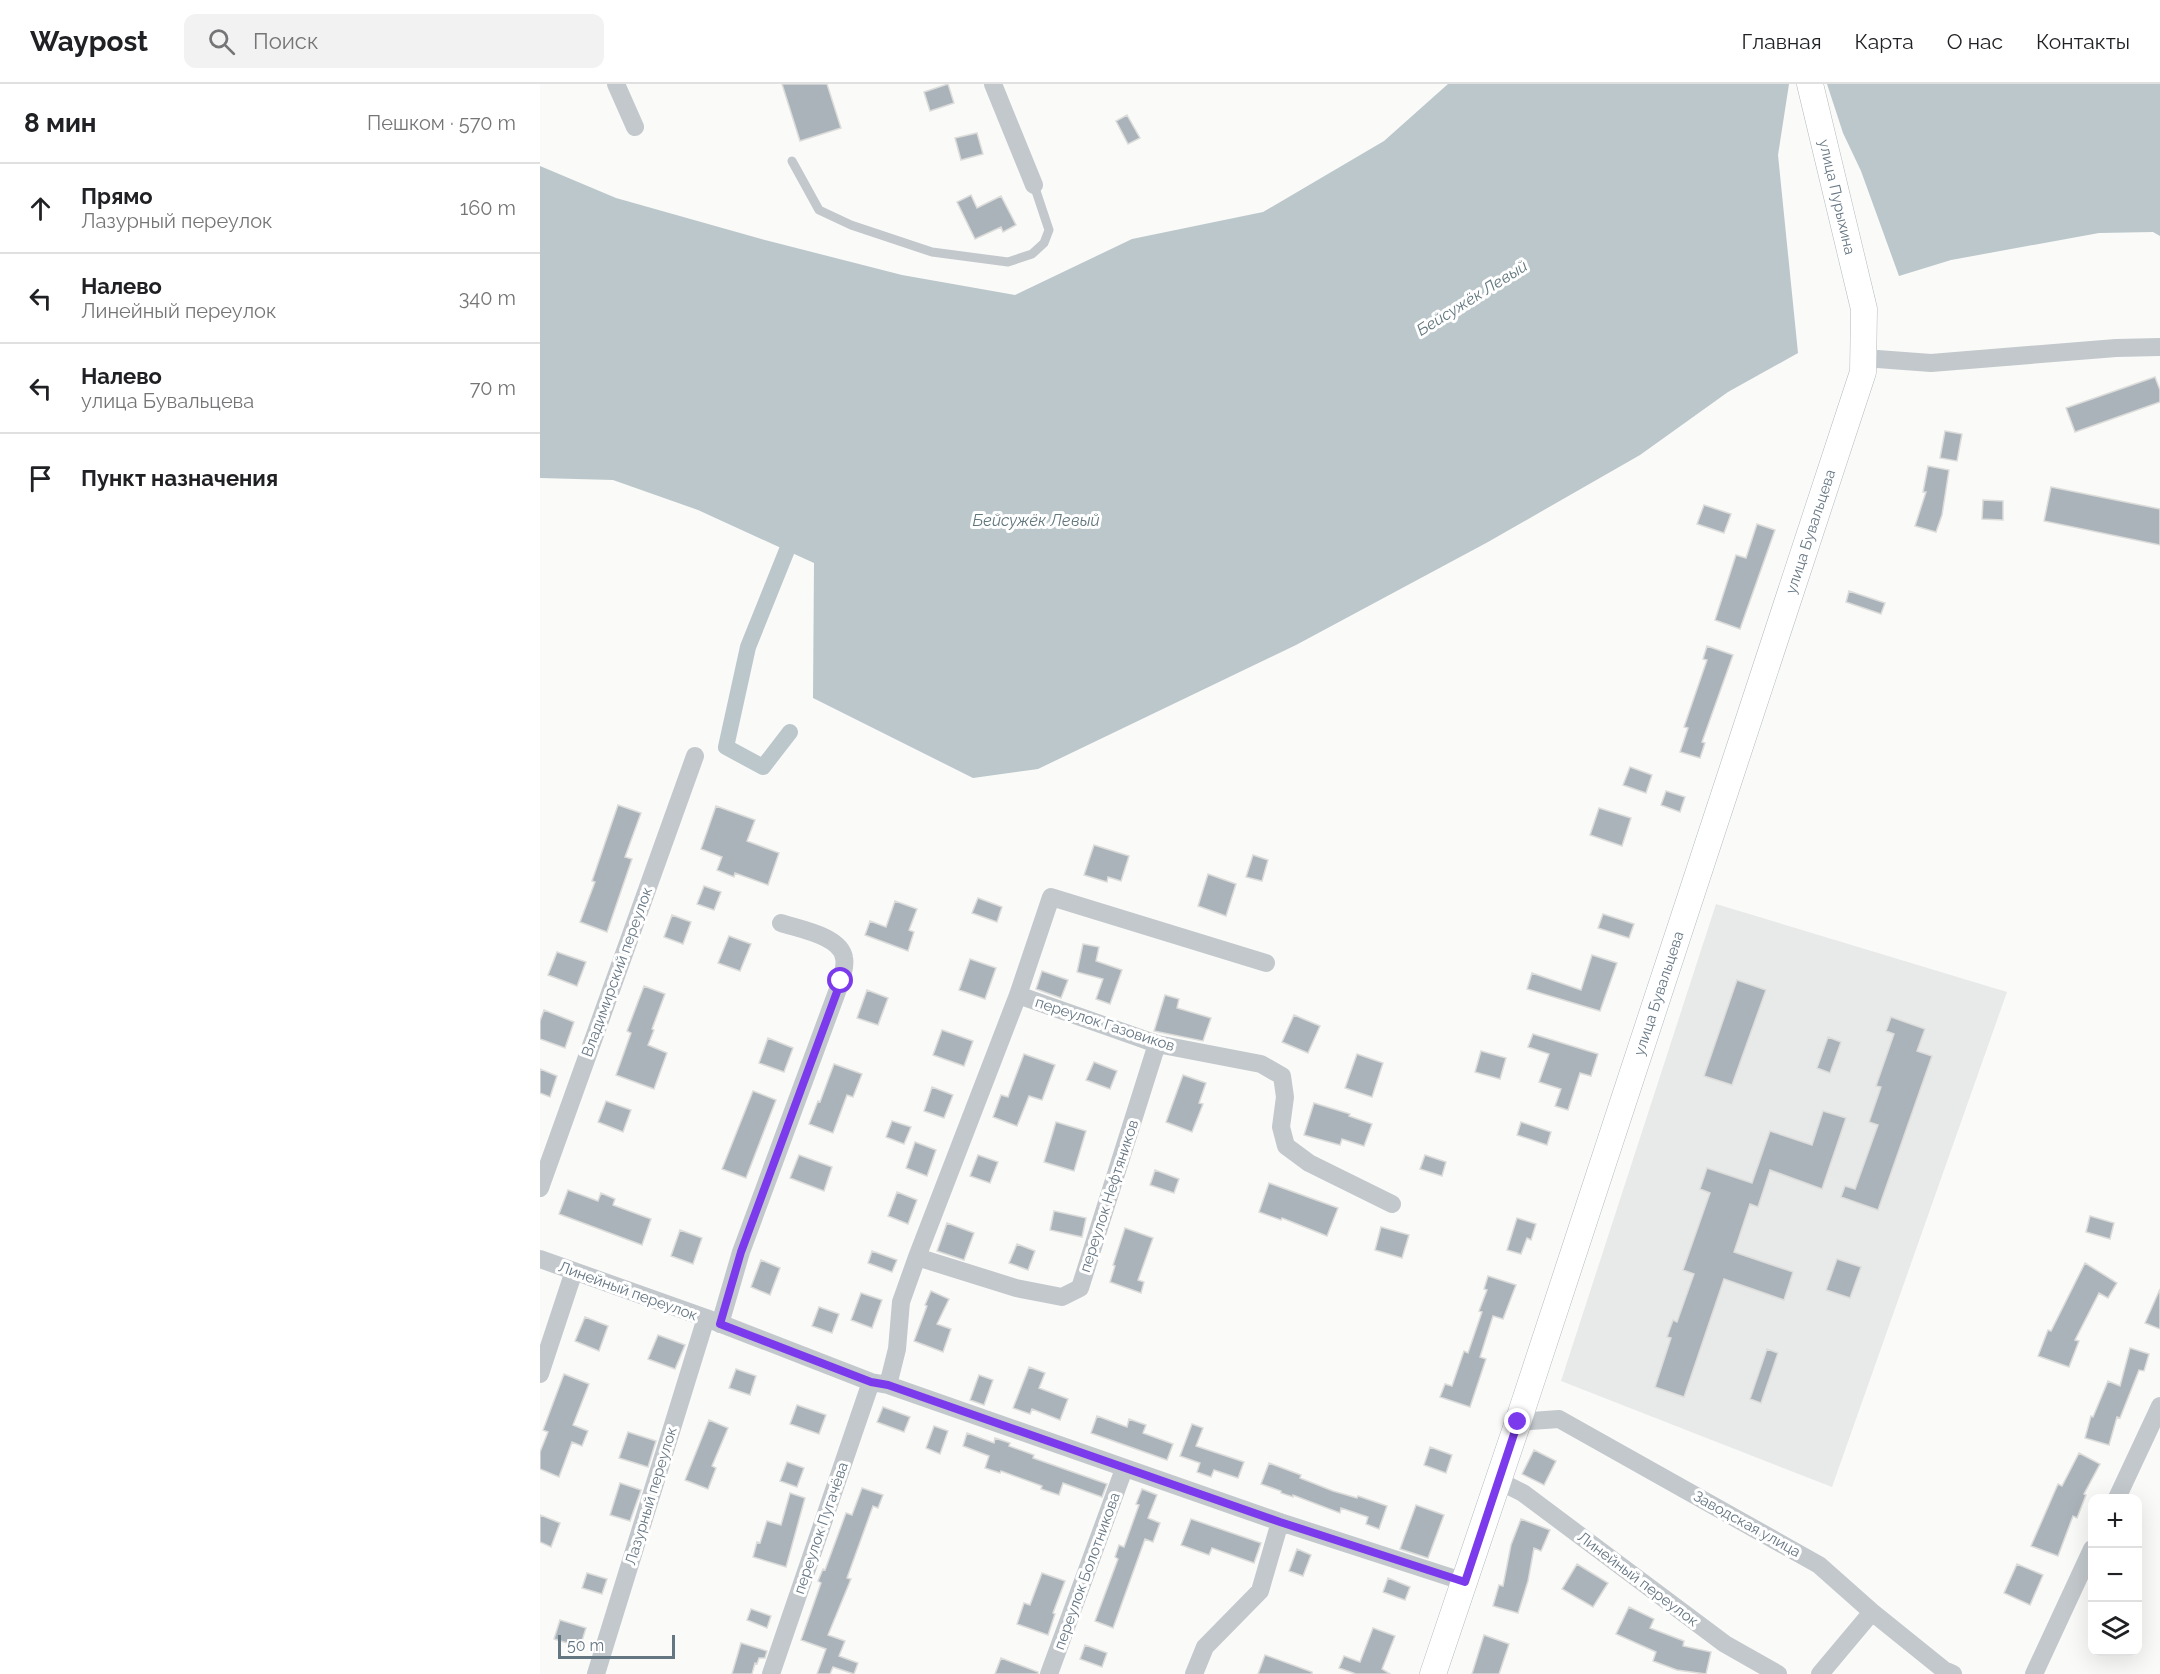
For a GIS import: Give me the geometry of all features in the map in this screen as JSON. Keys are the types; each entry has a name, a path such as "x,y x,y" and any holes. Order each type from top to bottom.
{"street":[{"path":"616,84 635,126"},
{"path":"993,84 1034,185"},
{"name":"улица Пурыхина","path":"1810,84 1864,309"},
{"name":"улица Бувальцева","path":"1433,1674 1863,372 1864,309"},
{"path":"1864,358 1931,363 2116,348 2160,347"},
{"name":"Владимирский переулок","path":"540,1188 695,756"},
{"name":"переулок Газовиков","path":"880,1384 897,1349 901,1302 1018,995 1051,897 1266,963"},
{"name":"Лазурный переулок","path":"596,1674 713,1321 741,1252 841,981 844,958 838,945 816,934 781,923"},
{"name":"переулок Газовиков","path":"1018,995 1157,1044 1261,1064 1282,1076 1285,1097 1281,1126 1286,1146 1309,1163 1392,1204"},
{"name":"переулок Нефтяников","path":"917,1257 1016,1288 1062,1297 1080,1288 1157,1044"},
{"name":"Линейный переулок","path":"540,1259 880,1384 1280,1522 1465,1582"},
{"path":"540,1374 574,1271"},
{"name":"переулок Пугачёва","path":"771,1674 880,1384"},
{"path":"2118,1494 2160,1406"},
{"name":"Заводская улица","path":"1518,1422 1559,1419 1819,1565 1872,1612 1944,1670 1953,1674"},
{"name":"переулок Болотникова","path":"1049,1674 1124,1469"},
{"name":"Линейный переулок","path":"1498,1481 1523,1493 1725,1644 1778,1674"},
{"path":"1194,1674 1205,1647 1260,1591 1280,1522"},
{"path":"2034,1674 2088,1559"},
{"path":"1820,1674 1872,1612"}],"lane":[{"path":"792,161 819,210 851,225 932,252 1008,262 1032,254 1044,243 1049,230 1034,185"}],"shaded area":[{"path":"1716,904 2007,992 1832,1487 1561,1381"}],"water":[{"name":"Бейсужёк Левый","path":"1448,84 1789,84 1778,155 1798,353 1728,392 1640,455 1488,542 1296,645 1038,769 973,778 813,698 814,563 698,510 613,480 540,478 540,166 616,198 765,240 902,275 1015,295 1132,239 1263,212 1384,141"},
{"path":"1827,84 2160,84 2160,236 2153,232 2099,233 1951,260 1899,276 1861,171 1843,133"}],"building":[{"path":"782,84 827,84 841,128 800,141"},
{"path":"948,84 954,103 930,111 924,92"},
{"path":"1127,115 1140,138 1128,144 1116,121"},
{"path":"977,133 983,154 961,160 955,138"},
{"path":"971,195 977,208 1001,196 1016,225 1003,232 1001,227 975,239 957,202"},
{"path":"2155,377 2160,390 2160,402 2075,432 2066,408"},
{"path":"1945,431 1962,434 1957,461 1940,458"},
{"path":"1928,466 1949,470 1942,515 1936,532 1915,526 1926,492 1923,492"},
{"path":"2051,487 2160,509 2160,545 2044,521"},
{"path":"1983,500 2003,501 2003,520 1982,519"},
{"path":"1704,505 1731,514 1724,533 1697,524"},
{"path":"1757,524 1775,530 1740,629 1715,620 1736,555 1746,558"},
{"path":"1849,591 1885,603 1881,614 1846,602"},
{"path":"1707,646 1733,655 1702,742 1705,743 1700,758 1680,752 1688,728 1684,727 1707,660 1703,659"},
{"path":"1630,767 1652,775 1646,793 1623,785"},
{"path":"1666,791 1685,797 1680,812 1661,805"},
{"path":"618,805 641,813 625,857 632,859 607,932 580,922 595,882 592,881"},
{"path":"716,806 755,820 747,841 779,853 768,885 735,873 734,877 717,870 722,857 701,849"},
{"path":"1599,808 1631,818 1622,846 1590,835"},
{"path":"1094,845 1129,856 1121,881 1108,877 1107,882 1084,875"},
{"path":"1253,855 1268,860 1262,881 1246,877"},
{"path":"1208,874 1236,884 1226,916 1198,906"},
{"path":"704,886 721,892 714,910 697,904"},
{"path":"978,898 1002,907 997,922 972,913"},
{"path":"895,901 917,909 909,930 914,932 908,951 865,935 870,921 886,927"},
{"path":"1603,914 1634,924 1629,938 1598,928"},
{"path":"672,915 691,922 683,944 664,937"},
{"path":"729,936 751,944 740,971 718,963"},
{"path":"1083,944 1099,947 1096,961 1122,970 1110,1004 1096,999 1103,979 1077,972"},
{"path":"557,952 586,962 577,986 548,975"},
{"path":"1592,955 1617,963 1600,1011 1527,989 1532,973 1581,990"},
{"path":"970,959 996,968 985,999 959,990"},
{"path":"1042,971 1068,980 1061,998 1036,989"},
{"path":"1737,980 1766,990 1732,1085 1704,1076"},
{"path":"644,986 665,994 648,1045 667,1053 654,1089 616,1075 631,1033 627,1031"},
{"path":"867,990 888,998 878,1025 857,1018"},
{"path":"1165,995 1179,999 1177,1008 1211,1018 1203,1041 1154,1031"},
{"path":"544,1010 574,1022 565,1048 540,1039 540,1021"},
{"path":"1294,1015 1320,1026 1308,1053 1282,1042"},
{"path":"1891,1017 1925,1029 1917,1051 1932,1056 1878,1210 1841,1197 1845,1186 1855,1189 1878,1125 1869,1122 1881,1087 1876,1086 1894,1034 1886,1031"},
{"path":"942,1030 973,1041 964,1066 933,1055"},
{"path":"1533,1034 1598,1054 1591,1076 1580,1073 1568,1110 1555,1106 1561,1089 1539,1082 1549,1054 1528,1047"},
{"path":"1828,1037 1841,1042 1830,1073 1817,1068"},
{"path":"768,1038 793,1048 784,1072 759,1063"},
{"path":"1481,1051 1506,1058 1500,1079 1475,1072"},
{"path":"1024,1054 1055,1065 1042,1100 1029,1096 1017,1126 993,1117 1001,1095 1008,1097"},
{"path":"1357,1054 1383,1063 1372,1097 1345,1088"},
{"path":"1094,1062 1117,1071 1110,1089 1086,1080"},
{"path":"834,1064 862,1074 853,1097 847,1095 833,1133 809,1124"},
{"path":"540,1069 557,1076 550,1097 540,1093"},
{"path":"1183,1075 1206,1083 1199,1103 1203,1104 1192,1132 1166,1122"},
{"path":"932,1087 953,1095 944,1118 924,1111"},
{"path":"753,1091 776,1100 746,1178 722,1169"},
{"path":"606,1101 631,1110 623,1132 598,1122"},
{"path":"1314,1103 1350,1114 1349,1116 1372,1124 1364,1146 1342,1139 1340,1145 1304,1135"},
{"path":"1823,1111 1846,1118 1822,1189 1770,1170 1758,1207 1750,1204 1734,1252 1793,1272 1784,1300 1724,1279 1684,1397 1655,1387 1671,1338 1667,1337 1673,1320 1677,1322 1694,1274 1683,1270 1710,1193 1700,1189 1707,1168 1752,1183 1770,1131 1812,1145"},
{"path":"892,1121 911,1127 904,1144 886,1137"},
{"path":"1056,1122 1086,1131 1074,1171 1044,1162"},
{"path":"1521,1122 1551,1132 1547,1145 1517,1135"},
{"path":"915,1142 936,1150 927,1176 906,1168"},
{"path":"799,1155 832,1167 824,1191 790,1178"},
{"path":"978,1155 998,1162 990,1183 970,1176"},
{"path":"1425,1155 1446,1162 1442,1176 1420,1169"},
{"path":"1155,1170 1179,1179 1174,1193 1150,1185"},
{"path":"1269,1183 1338,1208 1327,1236 1282,1218 1281,1220 1259,1212"},
{"path":"568,1190 598,1201 601,1193 615,1199 613,1205 651,1219 642,1245 559,1214"},
{"path":"897,1192 917,1200 908,1224 888,1216"},
{"path":"1054,1211 1086,1218 1082,1237 1050,1230"},
{"path":"2090,1216 2114,1223 2110,1239 2086,1232"},
{"path":"1517,1218 1536,1224 1531,1240 1527,1238 1521,1254 1507,1250"},
{"path":"947,1223 974,1233 964,1260 937,1251"},
{"path":"1381,1227 1409,1235 1402,1258 1375,1250"},
{"path":"1125,1228 1153,1238 1138,1280 1144,1282 1141,1293 1110,1282"},
{"path":"680,1230 702,1238 693,1264 671,1256"},
{"path":"1017,1244 1035,1251 1028,1270 1009,1263"},
{"path":"872,1251 897,1260 892,1272 868,1263"},
{"path":"1837,1259 1861,1267 1850,1298 1826,1290"},
{"path":"761,1260 780,1268 770,1295 751,1287"},
{"path":"2085,1263 2117,1283 2108,1298 2099,1293 2075,1340 2079,1341 2069,1367 2038,1356 2048,1330 2051,1331"},
{"path":"1488,1276 1516,1285 1503,1319 1493,1316 1480,1357 1486,1359 1470,1407 1440,1397 1445,1384 1452,1386 1464,1351 1468,1353 1482,1312 1479,1311 1487,1290 1484,1289"},
{"path":"2160,1289 2160,1329 2145,1323"},
{"path":"931,1291 949,1299 937,1324 951,1329 943,1352 914,1341"},
{"path":"861,1293 882,1300 872,1328 851,1320"},
{"path":"819,1307 839,1314 832,1333 812,1326"},
{"path":"585,1317 608,1326 599,1351 575,1341"},
{"path":"658,1335 685,1345 675,1369 648,1359"},
{"path":"2130,1348 2149,1354 2144,1371 2139,1370 2120,1418 2117,1417 2109,1445 2085,1438 2091,1416 2093,1417 2108,1381 2120,1386"},
{"path":"1767,1349 1778,1353 1761,1403 1750,1399"},
{"path":"1029,1367 1045,1373 1039,1388 1068,1399 1060,1420 1032,1409 1030,1414 1013,1408"},
{"path":"736,1369 756,1376 750,1395 729,1388"},
{"path":"564,1374 589,1384 573,1425 588,1431 582,1446 572,1442 559,1477 540,1469 540,1452 548,1432 543,1430"},
{"path":"979,1375 993,1380 984,1405 970,1400"},
{"path":"797,1405 826,1415 819,1434 790,1424"},
{"path":"883,1407 910,1417 904,1432 877,1422"},
{"path":"1097,1416 1127,1427 1129,1419 1146,1425 1143,1433 1173,1444 1167,1460 1091,1433"},
{"path":"709,1420 728,1428 712,1466 716,1468 708,1489 685,1480"},
{"path":"1192,1424 1203,1428 1196,1446 1244,1462 1238,1478 1214,1470 1211,1477 1197,1472 1200,1463 1180,1456"},
{"path":"934,1426 948,1431 940,1454 926,1448"},
{"path":"628,1432 656,1441 648,1467 619,1458"},
{"path":"967,1433 994,1443 995,1438 1010,1443 1009,1446 1034,1455 1033,1458 1107,1484 1102,1497 1063,1483 1059,1495 1041,1489 1042,1486 1001,1471 1000,1473 985,1468 989,1456 963,1446"},
{"path":"1430,1447 1452,1455 1446,1473 1424,1465"},
{"path":"1534,1450 1556,1461 1544,1485 1522,1474"},
{"path":"2079,1453 2100,1464 2084,1494 2086,1495 2077,1518 2073,1516 2058,1556 2031,1546 2058,1484 2062,1486"},
{"path":"787,1462 804,1468 797,1487 780,1481"},
{"path":"1269,1463 1301,1475 1300,1478 1333,1491 1357,1498 1358,1496 1387,1506 1379,1529 1366,1524 1368,1517 1341,1508 1340,1513 1261,1484"},
{"path":"620,1483 641,1490 630,1521 610,1515"},
{"path":"862,1488 883,1495 878,1508 873,1506 847,1578 851,1579 828,1635 845,1641 839,1656 858,1663 854,1674 833,1667 830,1674 817,1674 826,1649 801,1640 821,1583 818,1581 823,1569 825,1570 846,1513 852,1515"},
{"path":"1142,1489 1157,1495 1148,1518 1160,1523 1153,1542 1145,1539 1113,1628 1095,1621 1118,1559 1115,1557 1119,1545 1124,1547 1139,1505 1136,1504"},
{"path":"790,1493 805,1498 786,1567 753,1557 767,1521 781,1525"},
{"path":"1416,1505 1444,1515 1428,1558 1400,1549"},
{"path":"540,1515 560,1523 551,1547 540,1542"},
{"path":"1191,1519 1261,1543 1254,1563 1212,1548 1209,1555 1181,1545"},
{"path":"1521,1519 1550,1530 1541,1551 1534,1548 1528,1581 1518,1613 1493,1606 1499,1585 1503,1586 1511,1545"},
{"path":"1297,1549 1311,1555 1303,1576 1289,1571"},
{"path":"1577,1564 1608,1583 1593,1607 1562,1589"},
{"path":"2017,1564 2043,1575 2030,1605 2004,1593"},
{"path":"587,1573 607,1579 602,1594 582,1588"},
{"path":"1042,1573 1065,1581 1053,1613 1055,1614 1048,1635 1017,1624 1024,1603 1030,1605"},
{"path":"1388,1578 1410,1587 1405,1600 1383,1592"},
{"path":"1629,1607 1654,1619 1650,1628 1684,1641 1683,1646 1711,1652 1706,1674 1677,1670 1653,1661 1656,1652 1616,1634"},
{"path":"751,1609 771,1616 767,1628 747,1620"},
{"path":"560,1620 586,1628 580,1647 554,1639"},
{"path":"1373,1628 1395,1636 1382,1669 1390,1674 1356,1674 1339,1668 1344,1656 1360,1662"},
{"path":"1484,1635 1509,1644 1499,1674 1472,1674"},
{"path":"741,1643 767,1651 765,1658 759,1658 757,1664 755,1663 752,1674 732,1674"},
{"path":"1085,1645 1107,1653 1102,1667 1080,1659"},
{"path":"1265,1655 1312,1672 1312,1674 1258,1674"},
{"path":"1001,1658 1038,1672 1038,1674 995,1674"}],"waterway":[{"path":"787,550 748,647 726,747 763,767 790,732"}],"route":[{"path":"841,981 741,1252 720,1324 871,1382 888,1385 1124,1469 1465,1582 1518,1422"}]}
